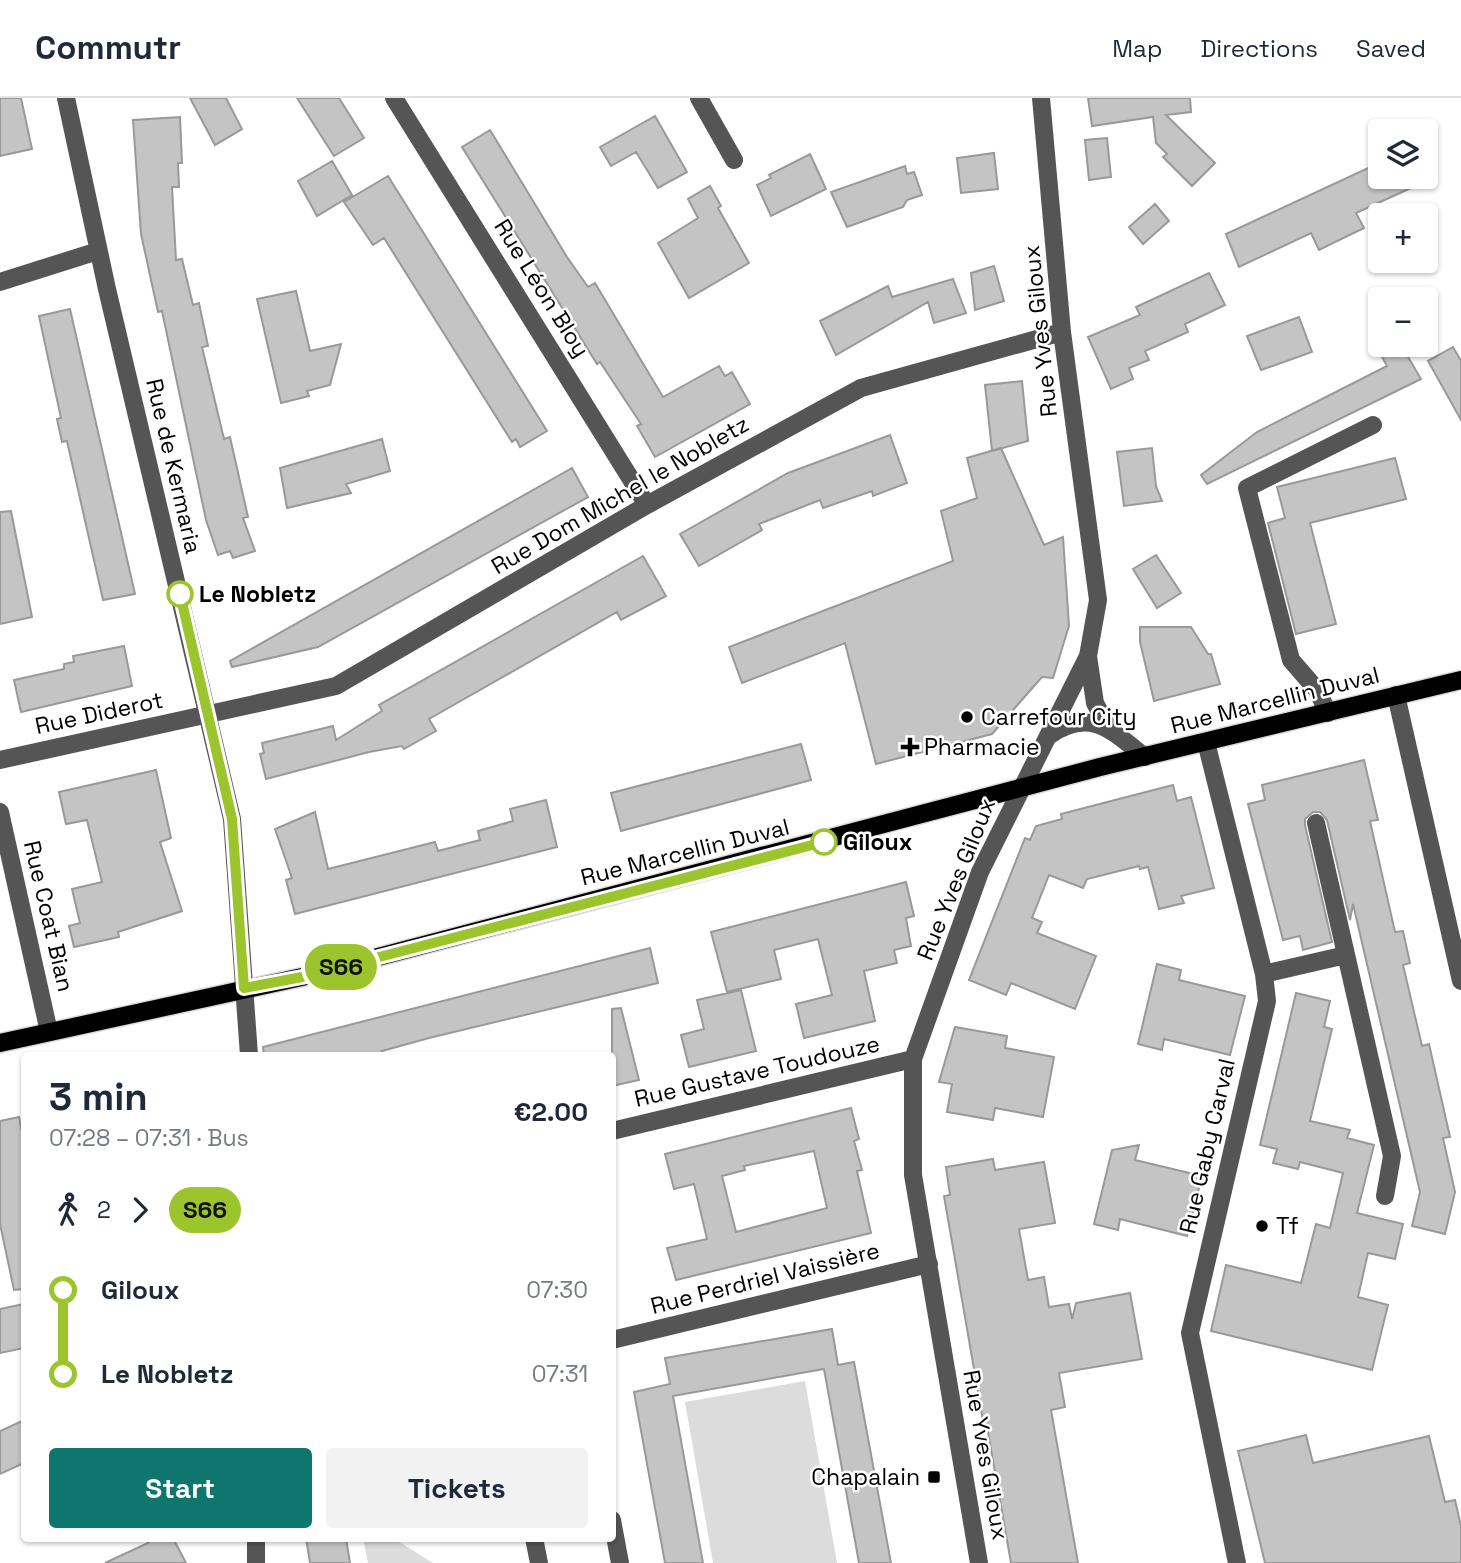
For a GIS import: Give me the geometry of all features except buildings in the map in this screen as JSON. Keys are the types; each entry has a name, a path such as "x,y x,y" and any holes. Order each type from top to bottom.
{"main road":[{"name":"Rue Marcellin Duval","path":"0,1043 329,970 1020,789 1461,680"}],"street":[{"name":"Rue de Kermaria","path":"66,98 98,251 232,819 249,1052"},
{"name":"Rue Léon Bloy","path":"394,98 648,505"},
{"path":"699,98 734,160"},
{"name":"Rue Yves Giloux","path":"979,1563 913,1175 913,1059 980,872 1088,656 1098,600 1062,332 1041,98"},
{"path":"0,282 98,251"},
{"name":"Rue Dom Michel le Nobletz","path":"208,714 336,686 648,505 861,388 1062,332"},
{"path":"1328,713 1317,690 1291,660 1247,488 1373,425"},
{"path":"1088,656 1095,704 1109,729"},
{"path":"1396,695 1461,981"},
{"name":"Rue Diderot","path":"0,760 208,714"},
{"path":"1048,737 1068,722 1094,723 1109,729 1145,757"},
{"name":"Rue Gaby Carval","path":"1206,742 1264,974 1267,1000 1190,1333 1237,1563"},
{"name":"Rue Coat Bian","path":"0,812 49,1032"},
{"path":"1316,823 1392,1156 1385,1196"},
{"path":"1264,974 1346,955"},
{"name":"Rue Gustave Toudouze","path":"616,1130 913,1059"},
{"name":"Rue Perdriel Vaissière","path":"616,1339 929,1264"},
{"path":"256,1542 256,1563"},
{"path":"535,1542 538,1563"},
{"path":"616,1542 620,1563"}],"shaded area":[{"path":"805,1381 837,1563 713,1563 685,1402"},
{"path":"364,1542 399,1542 433,1563 368,1563"}],"bus line":[{"name":"S66","path":"180,594 232,819 244,988 302,977 824,842"}],"place":[{"name":"Le Nobletz","path":"180,594"},
{"name":"Carrefour City","path":"967,717"},
{"name":"Pharmacie","path":"910,747"},
{"name":"Giloux","path":"824,842"},
{"name":"Tf","path":"1262,1226"},
{"name":"Chapalain","path":"934,1477"}]}
